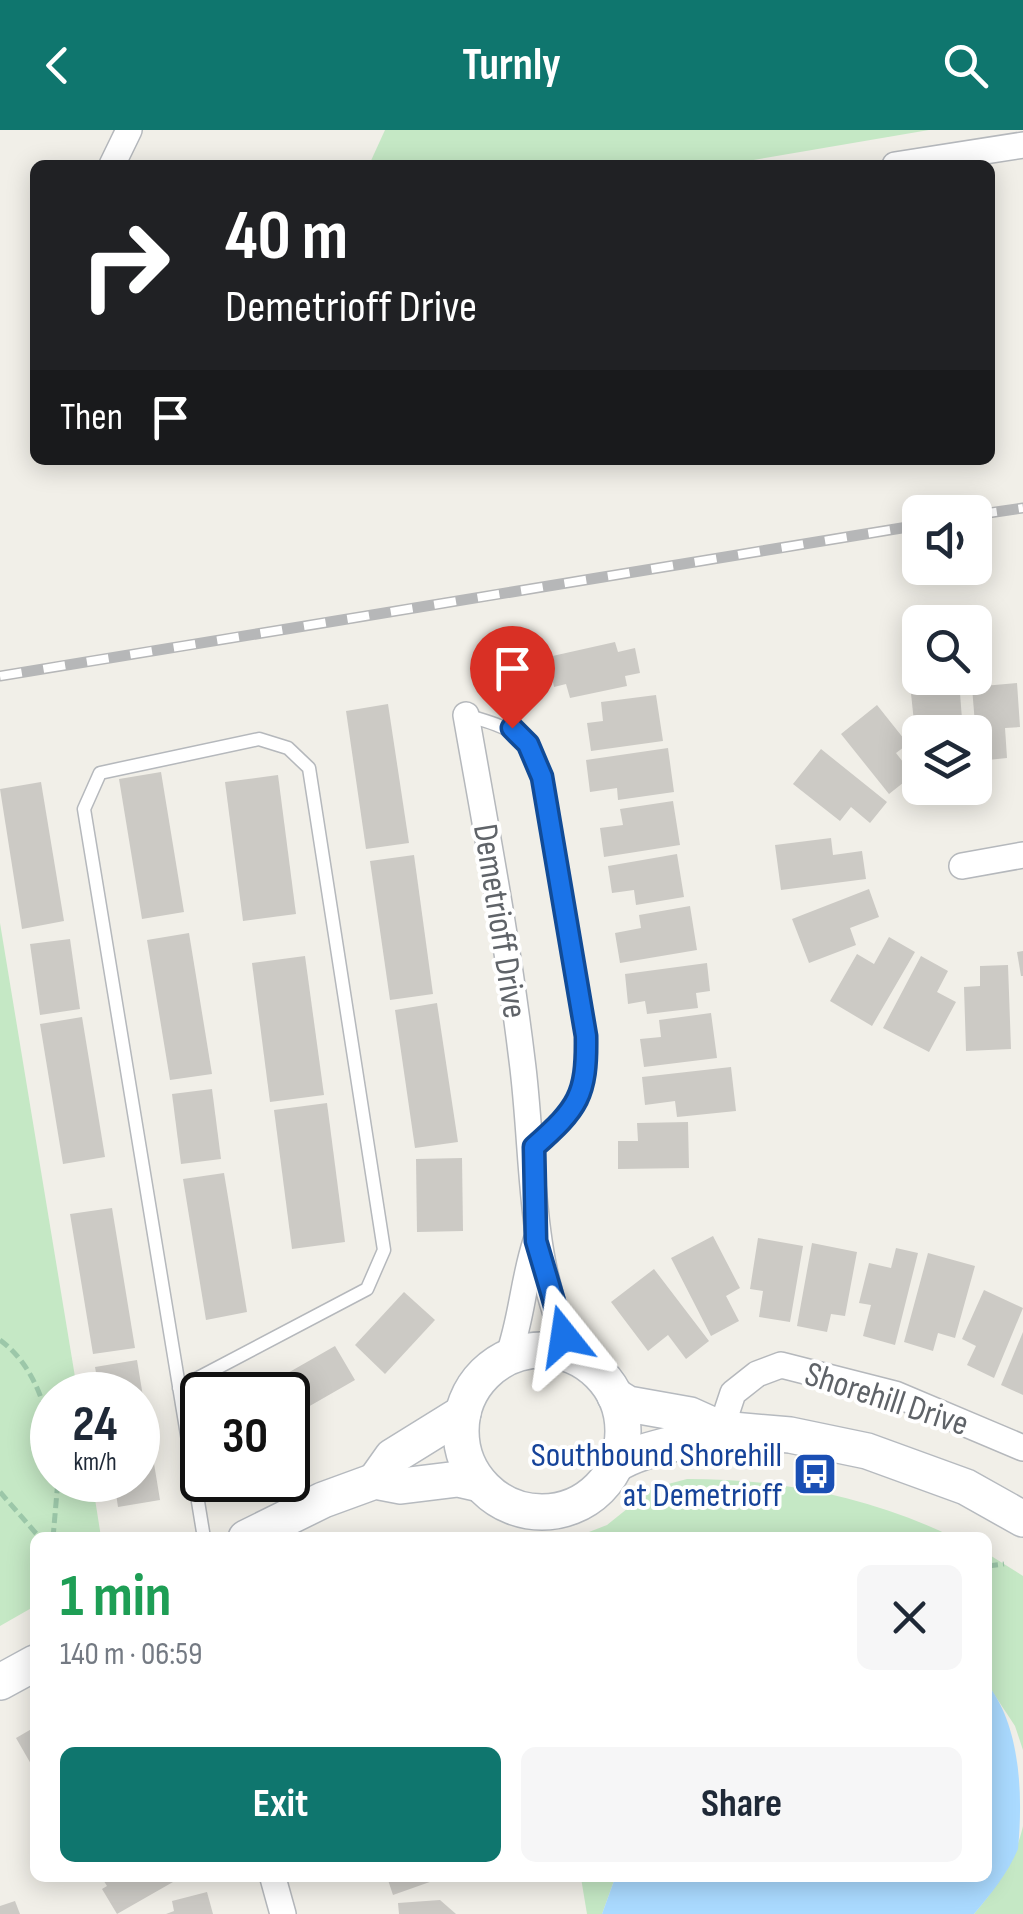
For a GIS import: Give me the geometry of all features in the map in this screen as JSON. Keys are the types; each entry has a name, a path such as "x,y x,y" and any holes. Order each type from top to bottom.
{"street":[{"path":"114,160 129,130"},
{"path":"927,160 1023,145"},
{"name":"Demetrioff Drive","path":"466,714 516,1009 534,1147 536,1241 564,1336 574,1356"},
{"path":"962,866 1023,855"},
{"name":"Demetrioff Drive","path":"508,1357 516,1335 522,1281 536,1241"},
{"path":"508,1357 534,1350 574,1356"},
{"name":"Shorehill Drive","path":"574,1356 628,1404 690,1415 721,1429 790,1435 868,1451 966,1487 1023,1519"},
{"name":"Shorehill Drive","path":"376,1481 392,1457 463,1413 479,1380 508,1357"},
{"name":"Shorehill Drive","path":"258,1532 323,1500 376,1481 401,1486 458,1479 480,1484 516,1508 560,1510 598,1489 615,1465 634,1453 690,1444 721,1429 733,1392 757,1374 781,1365 895,1394 1023,1448"},
{"path":"615,1396 622,1438 615,1465"},
{"path":"463,1413 463,1451 480,1484"},
{"path":"0,1682 30,1665"},
{"path":"273,1882 283,1914"}],"lane":[{"name":"Demetrioff Drive","path":"466,714 512,728 528,744 542,777 586,1036 586,1076 580,1099 571,1114 534,1147"},
{"path":"178,1388 366,1289 384,1250 308,768 288,748 259,739 100,772 84,809 178,1388 203,1532"}],"path":[{"path":"0,1340 18,1353 30,1375"},
{"path":"0,1492 35,1532"},
{"path":"54,1532 56,1502"},
{"path":"992,1566 1004,1564"}],"green space":[{"path":"385,130 929,130 753,160 371,160"},
{"path":"0,923 74,1372 30,1372 30,1502 95,1502 100,1532 30,1532 30,1609 0,1626"},
{"path":"687,1479 790,1487 856,1501 942,1532 589,1532 607,1525 653,1488"},
{"path":"992,1557 1023,1576 1023,1750 1015,1726 992,1691"},
{"path":"1023,1826 1023,1914 974,1914 1004,1873"},
{"path":"582,1882 614,1882 602,1914 587,1914"}],"water":[{"path":"992,1691 999,1702 1017,1763 1018,1849 999,1883 974,1914 602,1914 614,1882 992,1882"}],"building":[{"path":"615,642 618,652 635,648 640,673 625,676 627,686 570,698 566,684 554,687 548,657"},
{"path":"1017,683 1020,727 1005,728 1007,758 992,760 992,715 974,715 973,695 992,695 992,685"},
{"path":"656,695 663,741 591,751 587,723 603,721 601,702"},
{"path":"911,695 960,695 962,715 913,715"},
{"path":"388,704 409,843 366,849 346,711"},
{"path":"877,705 902,736 902,748 896,753 902,761 902,784 889,794 841,734"},
{"path":"668,748 674,792 618,800 617,788 590,792 586,760"},
{"path":"821,749 887,802 870,823 851,807 840,821 793,784"},
{"path":"161,772 184,912 142,919 119,779"},
{"path":"278,775 296,914 243,921 225,782"},
{"path":"41,782 64,921 22,929 0,789"},
{"path":"673,801 680,845 604,857 600,828 623,825 620,809"},
{"path":"831,838 833,855 862,851 866,879 781,890 775,845"},
{"path":"677,854 684,897 636,905 634,890 612,893 608,866"},
{"path":"414,855 433,994 390,1000 370,861"},
{"path":"869,889 879,917 850,928 856,945 809,963 792,919"},
{"path":"690,906 697,950 620,963 615,933 641,928 639,915"},
{"path":"189,933 212,1074 170,1080 147,940"},
{"path":"889,937 915,952 872,1026 830,1001 857,954 874,964"},
{"path":"70,939 80,1009 40,1015 30,944"},
{"path":"1023,951 1023,976 1021,976 1017,952"},
{"path":"305,956 324,1095 270,1102 252,963"},
{"path":"921,956 948,971 937,992 956,1002 929,1052 883,1028"},
{"path":"707,963 710,991 696,993 698,1008 647,1014 645,1001 628,1004 625,974"},
{"path":"1008,965 1011,1049 966,1051 964,987 980,986 980,966"},
{"path":"437,1003 458,1142 415,1148 395,1010"},
{"path":"711,1013 717,1058 644,1067 640,1039 661,1037 659,1020"},
{"path":"82,1017 105,1157 63,1164 40,1024"},
{"path":"731,1067 736,1111 677,1117 675,1101 645,1105 642,1077"},
{"path":"212,1089 221,1159 181,1164 172,1094"},
{"path":"327,1103 345,1242 292,1249 274,1110"},
{"path":"688,1122 689,1168 618,1169 618,1141 638,1141 637,1123"},
{"path":"462,1158 463,1231 417,1232 416,1159"},
{"path":"224,1173 247,1312 206,1320 183,1179"},
{"path":"112,1208 135,1348 93,1354 70,1214"},
{"path":"713,1236 740,1288 726,1296 739,1321 711,1336 671,1258"},
{"path":"758,1238 803,1246 790,1322 759,1317 763,1291 750,1289"},
{"path":"812,1243 857,1252 845,1316 831,1314 827,1332 797,1326"},
{"path":"896,1248 918,1253 895,1345 863,1336 871,1305 859,1303 869,1263 891,1268"},
{"path":"928,1253 975,1266 955,1338 938,1333 933,1351 904,1342"},
{"path":"654,1269 709,1341 686,1359 668,1335 648,1351 611,1302"},
{"path":"984,1290 1023,1308 994,1378 967,1365 976,1346 962,1339"},
{"path":"404,1292 435,1320 385,1374 355,1345"},
{"path":"1023,1332 1023,1395 1001,1385"},
{"path":"335,1346 355,1380 310,1406 310,1372 289,1372"},
{"path":"137,1360 139,1372 96,1372 95,1367"},
{"path":"117,1502 148,1502 118,1507"},
{"path":"30,1730 30,1762 16,1738"},
{"path":"104,1882 173,1882 117,1914 102,1889 107,1886"},
{"path":"389,1882 430,1882 393,1895"},
{"path":"207,1892 213,1914 166,1914 174,1911 172,1901"},
{"path":"440,1900 456,1914 399,1914 398,1903"},
{"path":"15,1901 20,1914 0,1914 0,1906"}],"railway":[{"path":"992,513 1023,508"},
{"path":"0,676 902,528"}],"place":[{"name":"Southbound Shorehill at Demetrioff","path":"815,1474"}],"route":[{"path":"512,728 528,744 542,777 586,1036 586,1076 580,1099 571,1114 534,1147 536,1241 564,1336"}]}
